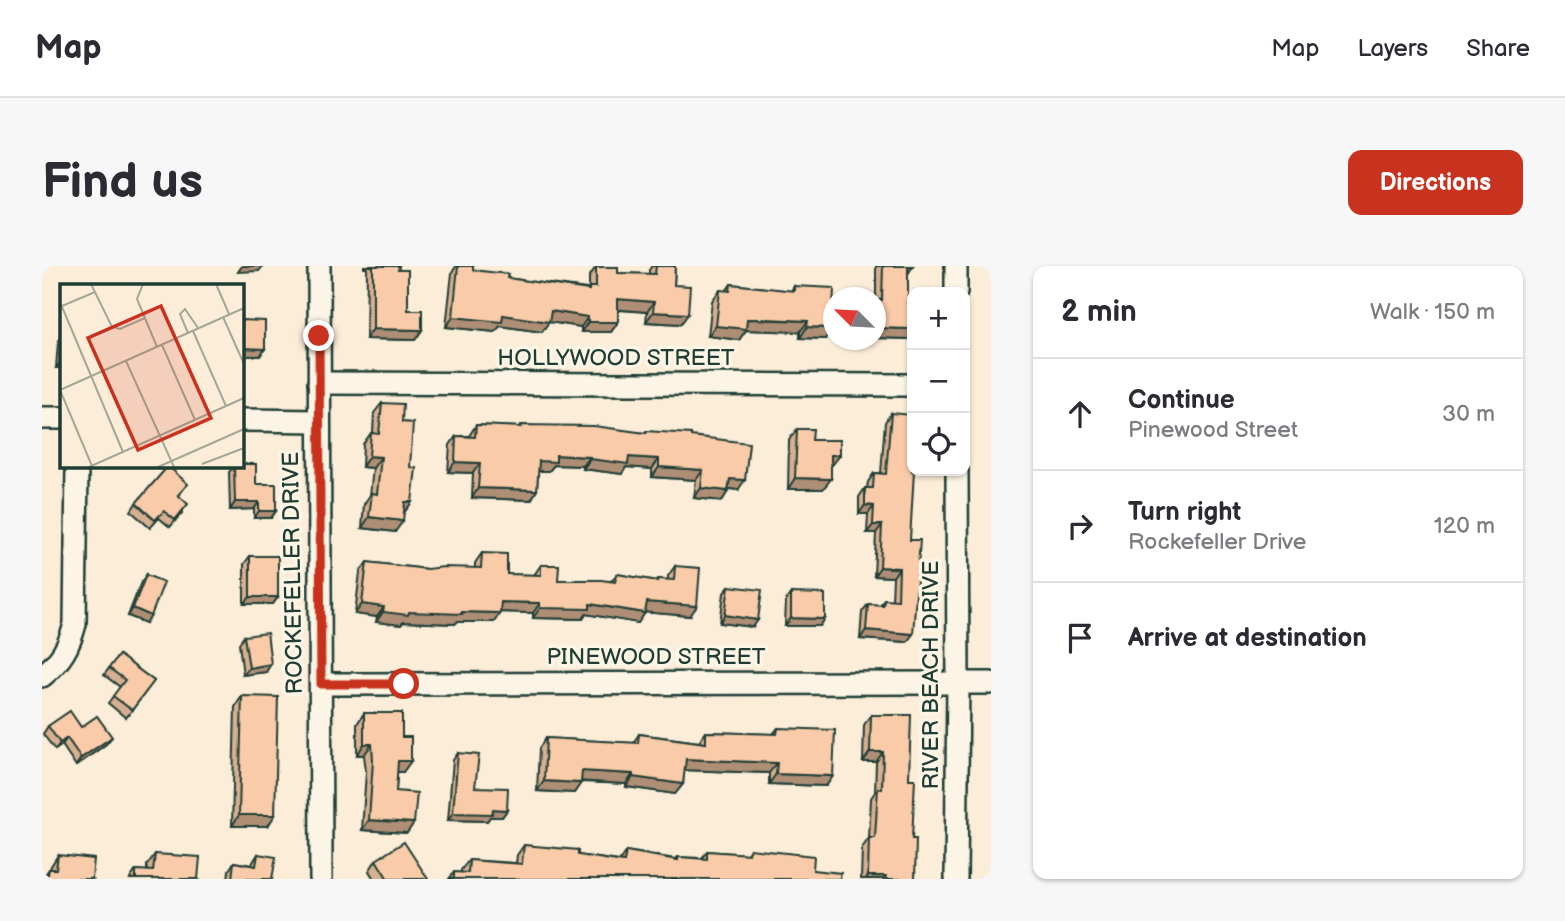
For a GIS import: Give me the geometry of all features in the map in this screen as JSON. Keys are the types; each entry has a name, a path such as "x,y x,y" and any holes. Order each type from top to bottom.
{"street":[{"name":"ROCKEFELLER DRIVE","path":"319,266 321,879"},
{"path":"956,266 956,287"},
{"name":"HOLLYWOOD STREET","path":"319,383 907,386"},
{"path":"42,418 60,418"},
{"path":"243,420 318,421"},
{"path":"42,676 58,663 71,642 75,624 77,467"},
{"name":"RIVER BEACH DRIVE","path":"956,879 957,476"},
{"name":"PINEWOOD STREET","path":"321,684 991,683"}],"building":[{"path":"373,266 399,266 398,270 408,270 408,310 422,310 422,330 373,329"},
{"path":"458,266 473,266 473,270 508,274 507,278 589,290 589,287 596,287 596,267 618,267 618,273 655,274 656,266 675,266 674,285 690,286 688,314 653,312 654,302 618,299 618,322 588,322 588,317 551,311 549,322 503,315 502,322 453,317"},
{"path":"883,266 913,266 908,267 907,329 886,328 886,287 882,287"},
{"path":"731,284 794,291 794,286 823,287 823,328 807,327 808,321 766,319 747,319 746,329 716,326 720,290 730,291"},
{"path":"243,320 265,321 265,349 246,348 246,367 243,367"},
{"path":"382,403 403,404 402,422 413,423 410,467 416,468 412,502 405,502 403,521 369,517 372,493 377,494 381,457 369,456 371,433 379,434"},
{"path":"891,413 907,415 907,476 914,476 910,540 920,540 913,634 866,630 868,604 883,605 884,599 898,600 899,568 880,567 882,525 873,525 874,506 865,505 865,488 873,488 874,473 886,474"},
{"path":"476,425 594,426 646,433 691,434 749,443 745,480 730,479 728,491 701,488 703,470 659,467 659,459 629,457 628,464 590,457 556,455 556,462 539,461 537,490 478,488 480,463 455,462 456,436 475,437"},
{"path":"797,429 813,429 812,440 840,440 840,455 831,455 831,479 795,478"},
{"path":"256,464 256,484 276,484 276,511 259,511 259,502 235,502 234,467"},
{"path":"167,467 188,484 178,495 188,504 175,520 164,511 155,520 136,503"},
{"path":"482,553 507,554 507,574 541,575 541,565 559,565 558,580 615,582 617,574 658,581 674,580 675,566 700,568 697,606 647,602 645,613 590,604 590,609 540,608 540,603 501,602 500,613 409,612 408,615 383,612 384,607 362,604 367,562 427,569 481,568"},
{"path":"250,556 278,556 278,597 250,597"},
{"path":"146,575 164,582 151,616 133,608"},
{"path":"729,586 762,590 758,620 725,615"},
{"path":"791,593 825,594 825,619 791,618"},
{"path":"267,633 271,664 249,668 244,636"},
{"path":"119,655 154,681 132,710 113,696 125,680 109,668"},
{"path":"242,696 278,697 275,815 239,815"},
{"path":"70,711 81,727 97,716 112,737 81,758 67,738 60,743 48,726"},
{"path":"364,713 402,713 402,737 411,737 411,761 398,761 396,791 417,793 414,823 369,820 373,761 372,744 364,744"},
{"path":"871,715 911,715 909,779 915,779 912,839 916,839 915,879 868,876 869,838 875,838 878,788 882,789 883,752 870,752"},
{"path":"778,728 835,730 833,776 776,774 777,763 686,759 683,784 633,777 633,774 582,771 581,783 544,781 546,738 638,743 639,734 706,743 706,732 777,734"},
{"path":"458,753 479,755 475,787 508,788 507,810 493,809 492,814 453,813"},
{"path":"404,842 428,879 388,879 376,860"},
{"path":"524,845 578,850 578,855 624,862 626,851 678,860 678,857 707,859 707,851 749,854 750,849 814,856 813,870 841,873 840,879 454,879 454,872 468,873 469,860 522,864"},
{"path":"155,854 200,857 198,879 136,879 136,870 153,871"},
{"path":"258,854 276,857 272,879 232,879 234,862 256,866"},
{"path":"58,855 94,859 92,879 47,879 49,869 56,869"}],"route":[{"path":"319,336 321,684 404,684"}]}
